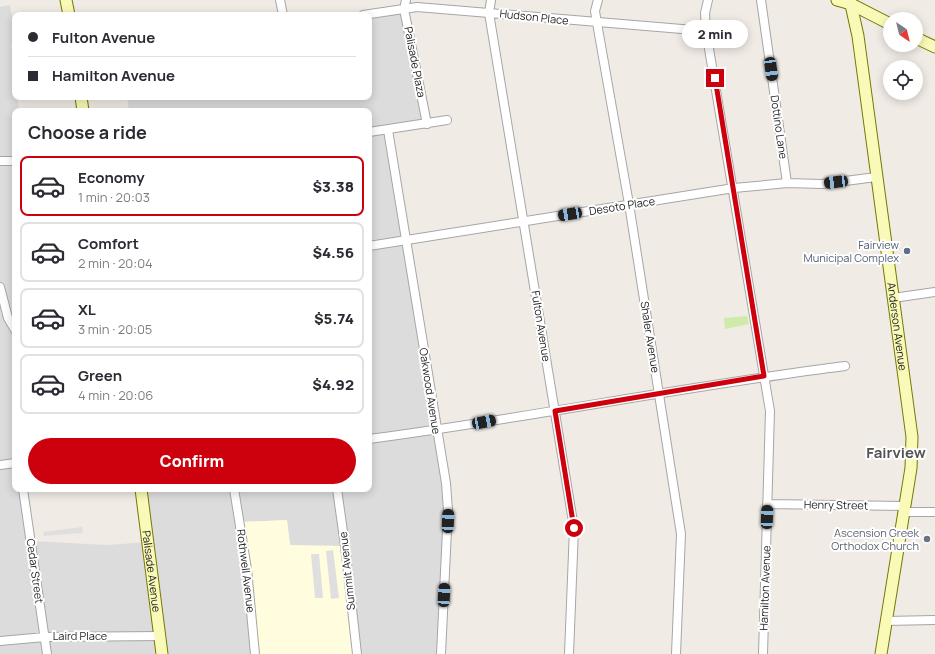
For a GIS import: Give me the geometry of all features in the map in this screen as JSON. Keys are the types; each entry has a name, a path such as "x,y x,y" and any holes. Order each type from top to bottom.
{"main road":[{"path":"66,0 68,12"},
{"path":"837,0 850,2 883,20"},
{"name":"Anderson Avenue","path":"850,2 858,36 912,437 911,468 881,654"},
{"path":"923,41 935,47"},
{"name":"Palisade Avenue","path":"141,492 162,654"}],"street":[{"path":"280,0 282,12"},
{"name":"Palisade Plaza","path":"406,0 404,9 427,124"},
{"name":"Fulton Avenue","path":"491,0 489,12 525,221 574,528 569,654"},
{"name":"Shaler Avenue","path":"598,0 595,12 629,204 681,534 676,654"},
{"name":"Hamilton Avenue","path":"708,0 705,13 706,31 734,188 770,411 763,654"},
{"name":"Dottino Lane","path":"762,0 787,183"},
{"name":"Hudson Place","path":"372,14 417,7 706,31"},
{"path":"372,132 447,120"},
{"name":"Oakwood Avenue","path":"388,130 436,430 446,483 448,510 441,654"},
{"path":"0,161 12,161"},
{"name":"Desoto Place","path":"372,246 734,188 787,183 822,184 876,177"},
{"path":"0,291 8,318 12,325"},
{"path":"893,298 935,292"},
{"path":"372,439 555,411 659,392 764,376 845,366"},
{"path":"0,465 12,463"},
{"name":"Cedar Street","path":"23,492 47,654"},
{"name":"Rothwell Avenue","path":"234,492 247,569 256,654"},
{"name":"Summit Avenue","path":"337,492 357,654"},
{"name":"Henry Street","path":"767,504 904,509 935,512"},
{"path":"886,621 935,620"},
{"name":"Laird Place","path":"0,641 45,637 160,636"}],"shaded area":[{"path":"10,5 12,18 12,100 18,100 19,108 12,108 12,492 23,492 31,541 106,545 148,542 141,492 372,492 372,108 129,108 127,100 372,100 372,14 404,9 427,124 388,129 446,483 441,654 357,654 290,545 287,520 240,522 255,654 0,654 0,7"},
{"path":"287,520 290,545 345,546 357,654 255,654 240,522"},
{"path":"82,527 83,533 44,536 43,532"},
{"path":"333,550 339,598 331,599 326,551"},
{"path":"311,554 319,554 323,598 315,598"}],"green space":[{"path":"747,316 749,324 725,329 724,318"}],"place":[{"name":"Fairview Municipal Complex","path":"907,251"},
{"name":"Ascension Greek Orthodox Church","path":"927,539"}],"district":[{"name":"Fairview","path":"896,453"}],"route":[{"path":"574,528 555,411 659,392 764,376 715,78"}]}
